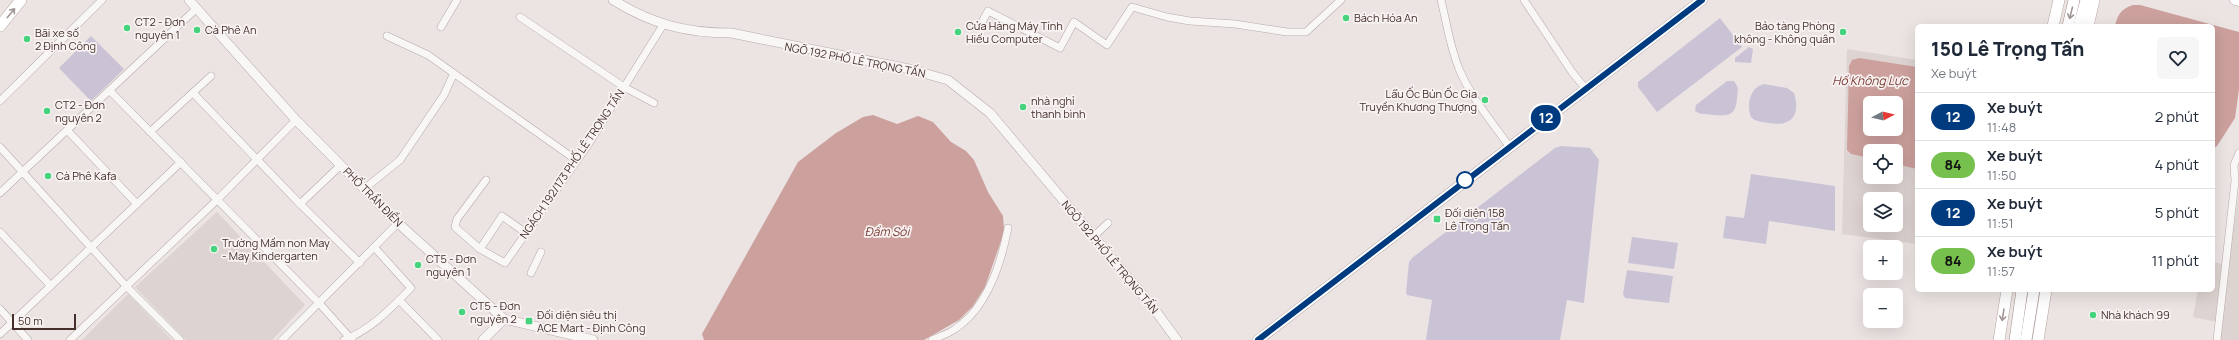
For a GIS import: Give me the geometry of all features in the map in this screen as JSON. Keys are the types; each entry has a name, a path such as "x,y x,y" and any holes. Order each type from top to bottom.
{"main road":[{"path":"0,26 21,0"},
{"path":"1258,340 1509,146 1702,0"},
{"path":"2068,24 2074,0"},
{"path":"2080,24 2086,0"},
{"path":"2088,24 2094,0"},
{"path":"2235,0 2239,1"},
{"path":"2053,24 2058,1"},
{"path":"1999,340 2007,292"},
{"path":"2015,340 2022,292"},
{"path":"2026,340 2034,292"},
{"path":"2038,340 2046,292"}],"street":[{"path":"0,101 102,0"},
{"name":"PHỐ TRẦN ĐIỀN","path":"189,0 198,8 296,120 364,189 398,223 504,319 593,340"},
{"path":"440,27 457,0"},
{"name":"NGÕ 192 PHỐ LÊ TRỌNG TẤN","path":"613,0 647,19 663,25 713,33 731,33 910,69 948,80 990,113 1152,306 1177,340"},
{"path":"982,24 988,11 1060,48 1074,22 1107,45 1132,7 1167,17 1190,21 1235,24 1287,32 1306,32 1341,0"},
{"path":"1442,0 1449,38 1460,71 1470,91 1509,146"},
{"path":"1524,0 1572,72 1585,88"},
{"path":"0,193 198,8"},
{"path":"520,17 624,87 654,103"},
{"name":"NGÁCH 192/173 PHỐ LÊ TRỌNG TẤN","path":"480,249 505,263 576,160 663,25"},
{"path":"387,36 428,56 576,160"},
{"path":"364,189 400,160 444,95 453,74"},
{"path":"150,132 210,76"},
{"path":"110,91 319,303 349,339 360,334 376,322 411,288 375,248"},
{"path":"193,92 300,204 360,263"},
{"path":"70,340 218,200 296,120"},
{"path":"67,130 137,204"},
{"path":"0,147 92,246 127,287 180,340"},
{"path":"2217,340 2235,181 2234,165 2239,152"},
{"path":"0,334 181,162"},
{"path":"300,204 341,165"},
{"path":"486,180 456,219 455,227 480,249 502,216 526,233"},
{"path":"282,340 375,248 398,223"},
{"path":"1094,236 1108,223"},
{"path":"932,340 955,329 979,304 992,281 1004,247 1008,228"},
{"path":"0,232 51,286"},
{"path":"531,274 541,252"},
{"path":"399,300 438,340"},
{"path":"0,309 28,340"},
{"path":"483,340 504,319"}],"shaded area":[{"path":"1720,18 1742,47 1657,112 1638,87 1638,82"},
{"path":"91,36 124,69 91,101 59,68"},
{"path":"1749,47 1753,49 1751,63 1735,62 1735,58"},
{"path":"1847,49 1915,60 1915,244 1903,242 1903,240 1887,240 1842,234"},
{"path":"1727,81 1734,81 1738,88 1736,106 1732,113 1728,115 1702,114 1695,111 1696,105"},
{"path":"1764,84 1787,88 1794,93 1796,101 1795,114 1788,121 1777,124 1757,121 1751,117 1749,107 1750,97 1755,89"},
{"path":"1561,146 1590,148 1599,160 1584,303 1567,300 1560,340 1426,340 1432,300 1407,295 1409,262 1412,258 1555,148"},
{"path":"1751,174 1835,186 1835,231 1769,221 1766,244 1723,238 1726,216 1744,218"},
{"path":"2239,192 2239,340 2219,340 2228,265"},
{"name":"Trường Mầm non May - May Kindergarten","path":"217,212 305,305 272,340 186,340 135,287"},
{"path":"1632,237 1678,243 1674,269 1628,263"},
{"path":"2215,262 2223,264 2217,322 2193,317 2198,292 2215,292"},
{"path":"1627,270 1673,276 1669,303 1625,298 1623,294"},
{"path":"128,294 172,340 82,340"}],"water":[{"path":"2133,5 2140,5 2210,24 2116,24 2117,18 2126,8"},
{"path":"2215,25 2239,32 2239,89 2235,118 2215,148"},
{"name":"Hồ Không Lực","path":"1859,58 1915,67 1915,169 1903,166 1903,144 1863,144 1863,157 1851,154 1847,150 1849,66 1852,60"},
{"name":"Đầm Sòi","path":"873,115 897,124 918,116 933,122 951,142 966,151 974,160 988,192 1003,216 1004,230 985,287 973,306 959,320 924,340 704,340 702,334 798,162 836,133 863,117"}],"bus line":[{"name":"12","path":"1258,340 1599,77 1702,0"}],"place":[{"name":"Bách Hóa An","path":"1346,18"},
{"name":"CT2 - Đơn nguyên 1","path":"127,28"},
{"name":"Cà Phê An","path":"197,30"},
{"name":"Cửa Hàng Máy Tính Hiếu Computer","path":"958,32"},
{"name":"Bảo tàng Phòng không - Không quân","path":"1843,32"},
{"name":"Bãi xe số 2 Định Công","path":"27,39"},
{"name":"Lẩu Ốc Bún Ốc Gia Truyền Khương Thượng","path":"1485,100"},
{"name":"nhà nghỉ thanh bình","path":"1023,107"},
{"name":"CT2 - Đơn nguyên 2","path":"47,111"},
{"name":"Cà Phê Kafa","path":"48,176"},
{"name":"Đối diện 158 Lê Trọng Tấn","path":"1437,219"},
{"name":"Trường Mầm non May - May Kindergarten","path":"214,249"},
{"name":"CT5 - Đơn nguyên 1","path":"418,265"},
{"name":"CT5 - Đơn nguyên 2","path":"462,312"},
{"name":"Nhà khách 99","path":"2093,315"},
{"name":"Đối diện siêu thị ACE Mart - Định Công","path":"529,321"}]}
